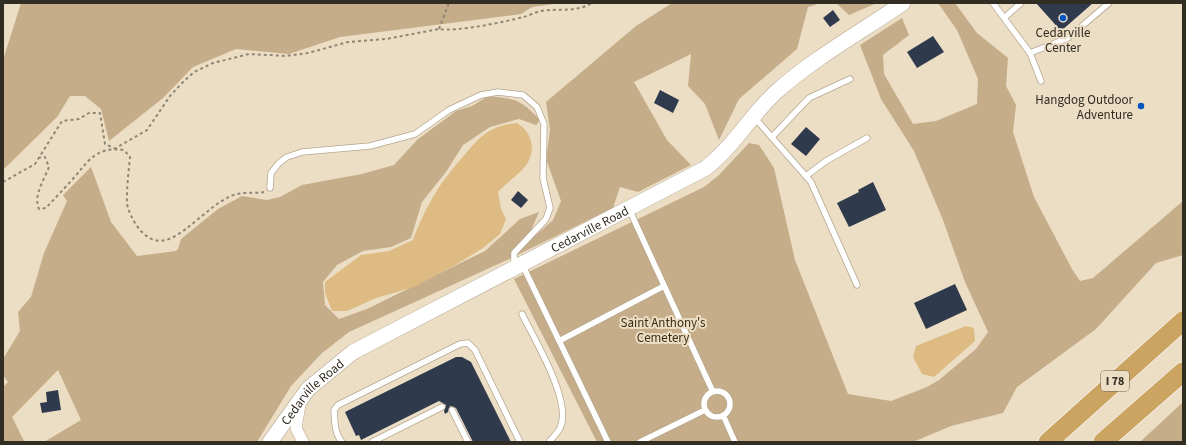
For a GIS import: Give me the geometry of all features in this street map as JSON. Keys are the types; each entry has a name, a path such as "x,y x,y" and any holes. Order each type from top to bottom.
{"highway":[{"name":"I 78","path":"1048,442 1183,321"},
{"path":"1103,442 1183,372"},
{"path":"1124,442 1183,386"}],"main road":[{"name":"Cedarville Road","path":"270,442 308,389 352,352 629,209 710,164 730,147 754,116 774,94 799,73 903,3"}],"street":[{"path":"303,442 298,435 296,421 300,404 308,389"}],"lane":[{"path":"993,3 1030,53 1041,81"},
{"path":"1004,18 1021,3"},
{"path":"1030,53 1068,38 1109,3"},
{"path":"772,137 809,98 850,78"},
{"path":"270,188 271,173 279,163 287,157 302,152 370,146 414,134 449,110 481,95 498,92 523,94 537,107 544,124 543,178 550,208 546,219 514,253 518,266 559,341 608,442"},
{"path":"754,116 812,182 857,285"},
{"path":"806,176 826,161 867,138"},
{"path":"629,209 713,392"},
{"path":"559,341 664,286"},
{"path":"522,314 560,392 564,407 561,427 549,442"},
{"path":"342,442 336,432 335,423 334,410 338,405 460,344 468,343 476,350 520,442"},
{"path":"713,392 721,392 728,397 729,409 723,415 715,417 705,410 706,397 713,392"},
{"path":"372,442 442,408"},
{"path":"452,410 468,442"},
{"path":"640,442 705,410"},
{"path":"723,415 735,442"}],"path":[{"path":"438,29 449,3"},
{"path":"114,149 147,130 170,96 183,82 194,72 213,63 249,54 286,56 308,53 348,42 386,39 438,29 445,30 468,28 511,20 541,11 576,10 592,3"},
{"path":"3,182 35,164 62,121 79,119 89,113 100,113 105,144 114,149"},
{"path":"38,158 45,157 49,167 36,196 36,204 38,209 46,208 93,156 103,150 124,150 130,157 128,208 139,228 148,238 158,242 170,239 229,197 246,192 255,194 265,192 270,188"}],"green space":[{"path":"21,3 561,3 532,7 521,14 340,37 289,54 236,49 193,67 163,98 109,141 101,109 85,96 70,96 57,117 3,170 3,60"},
{"path":"672,3 821,3 808,7 797,49 739,99 719,140 705,104 688,86 691,54 634,82 667,140 691,165 638,192 620,187 613,208 507,260 349,332 322,353 291,386 257,442 44,442 81,420 58,370 12,417 24,441 28,442 3,442 3,387 8,382 3,375 3,359 20,331 18,312 31,297 44,253 67,201 63,195 91,167 111,222 137,256 176,251 181,239 218,209 242,196 267,200 280,197 302,185 362,174 394,165 417,140 456,111 472,106 488,96 517,101 533,113 540,120 536,125 519,119 490,127 463,145 446,172 422,202 411,238 391,247 363,251 337,265 323,282 325,305 339,319 367,309 485,251 520,219 539,212 532,228 537,234 553,220 561,201 546,159 550,130 546,102 636,26"},
{"path":"836,3 877,3 849,15"},
{"name":"Saint Anthony's Cemetery","path":"938,3 955,3 977,33 1008,58 1006,86 1016,105 1013,132 1034,197 1072,269 1080,281 1093,278 1183,201 1183,255 1156,263 1096,329 1017,387 1003,413 951,426 913,442 597,442 514,279 704,187 718,176 749,143 759,145 774,168 795,260 848,394 891,401 927,387 939,380 976,349 988,332 965,282 943,220 914,151 881,99 860,45 902,18 909,35 883,55 884,74 913,124 936,121 977,104 978,79 957,30"},
{"path":"1183,402 1183,442 1140,442"}],"shaded area":[{"path":"517,123 527,133 532,146 532,152 530,159 521,171 498,192 501,209 506,219 500,234 483,248 414,287 376,298 347,311 332,311 325,293 325,282 361,255 389,251 413,240 427,207 439,188 473,145 484,134 491,130"},
{"path":"966,326 974,328 975,341 934,377 922,374 913,357 916,346"}],"building":[{"name":"Cedarville Center","path":"1036,3 1093,3 1061,31"},
{"path":"833,10 840,20 830,27 823,18"},
{"path":"933,36 944,52 917,68 907,52"},
{"path":"660,90 679,100 673,113 654,103"},
{"path":"806,127 820,139 806,156 791,144"},
{"path":"873,182 886,210 849,227 837,203 859,192 858,190"},
{"path":"518,191 528,200 521,208 511,200"},
{"path":"955,284 967,310 926,329 914,303"},
{"path":"456,357 462,357 471,362 511,442 473,442 456,408 450,406 448,412 445,414 444,411 446,405 439,401 361,440 359,435 356,436 345,412"},
{"path":"58,390 61,410 42,413 40,403 47,402 46,392"}],"place":[{"name":"Cedarville Center","path":"1063,18"},
{"name":"Hangdog Outdoor Adventure","path":"1141,106"}]}
